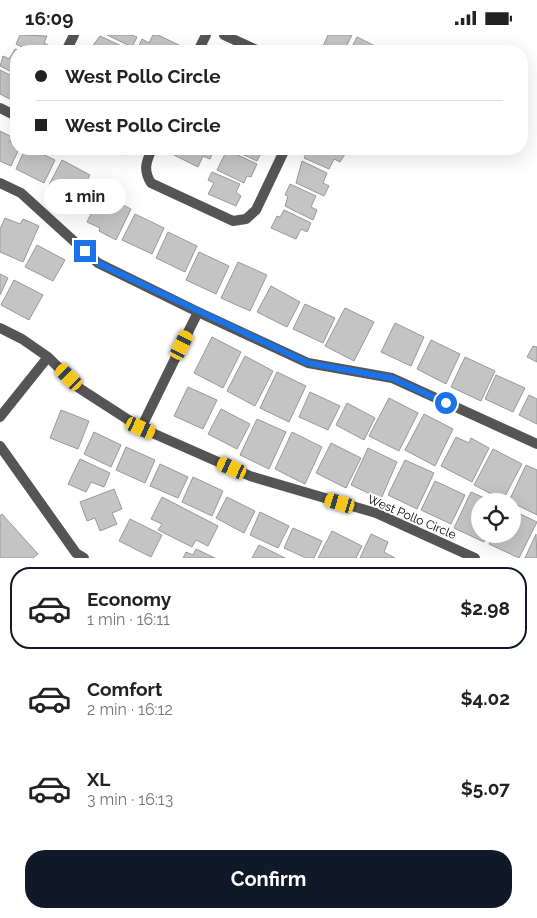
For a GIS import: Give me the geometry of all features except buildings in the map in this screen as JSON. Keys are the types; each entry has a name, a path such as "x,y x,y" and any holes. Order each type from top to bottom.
{"street":[{"path":"224,35 246,45"},
{"path":"149,155 146,162 145,173 151,183 233,221 246,219 256,210 282,155"},
{"path":"0,183 21,193 98,263 198,312 308,363 392,378 537,444"},
{"path":"141,428 198,312"},
{"name":"West Pollo Circle","path":"0,328 22,339 48,357 79,388 141,428 250,476 376,513 476,558"},
{"path":"0,417 48,357"},
{"path":"0,446 77,556"}],"route":[{"path":"85,251 98,263 308,363 392,378 446,403"}]}
